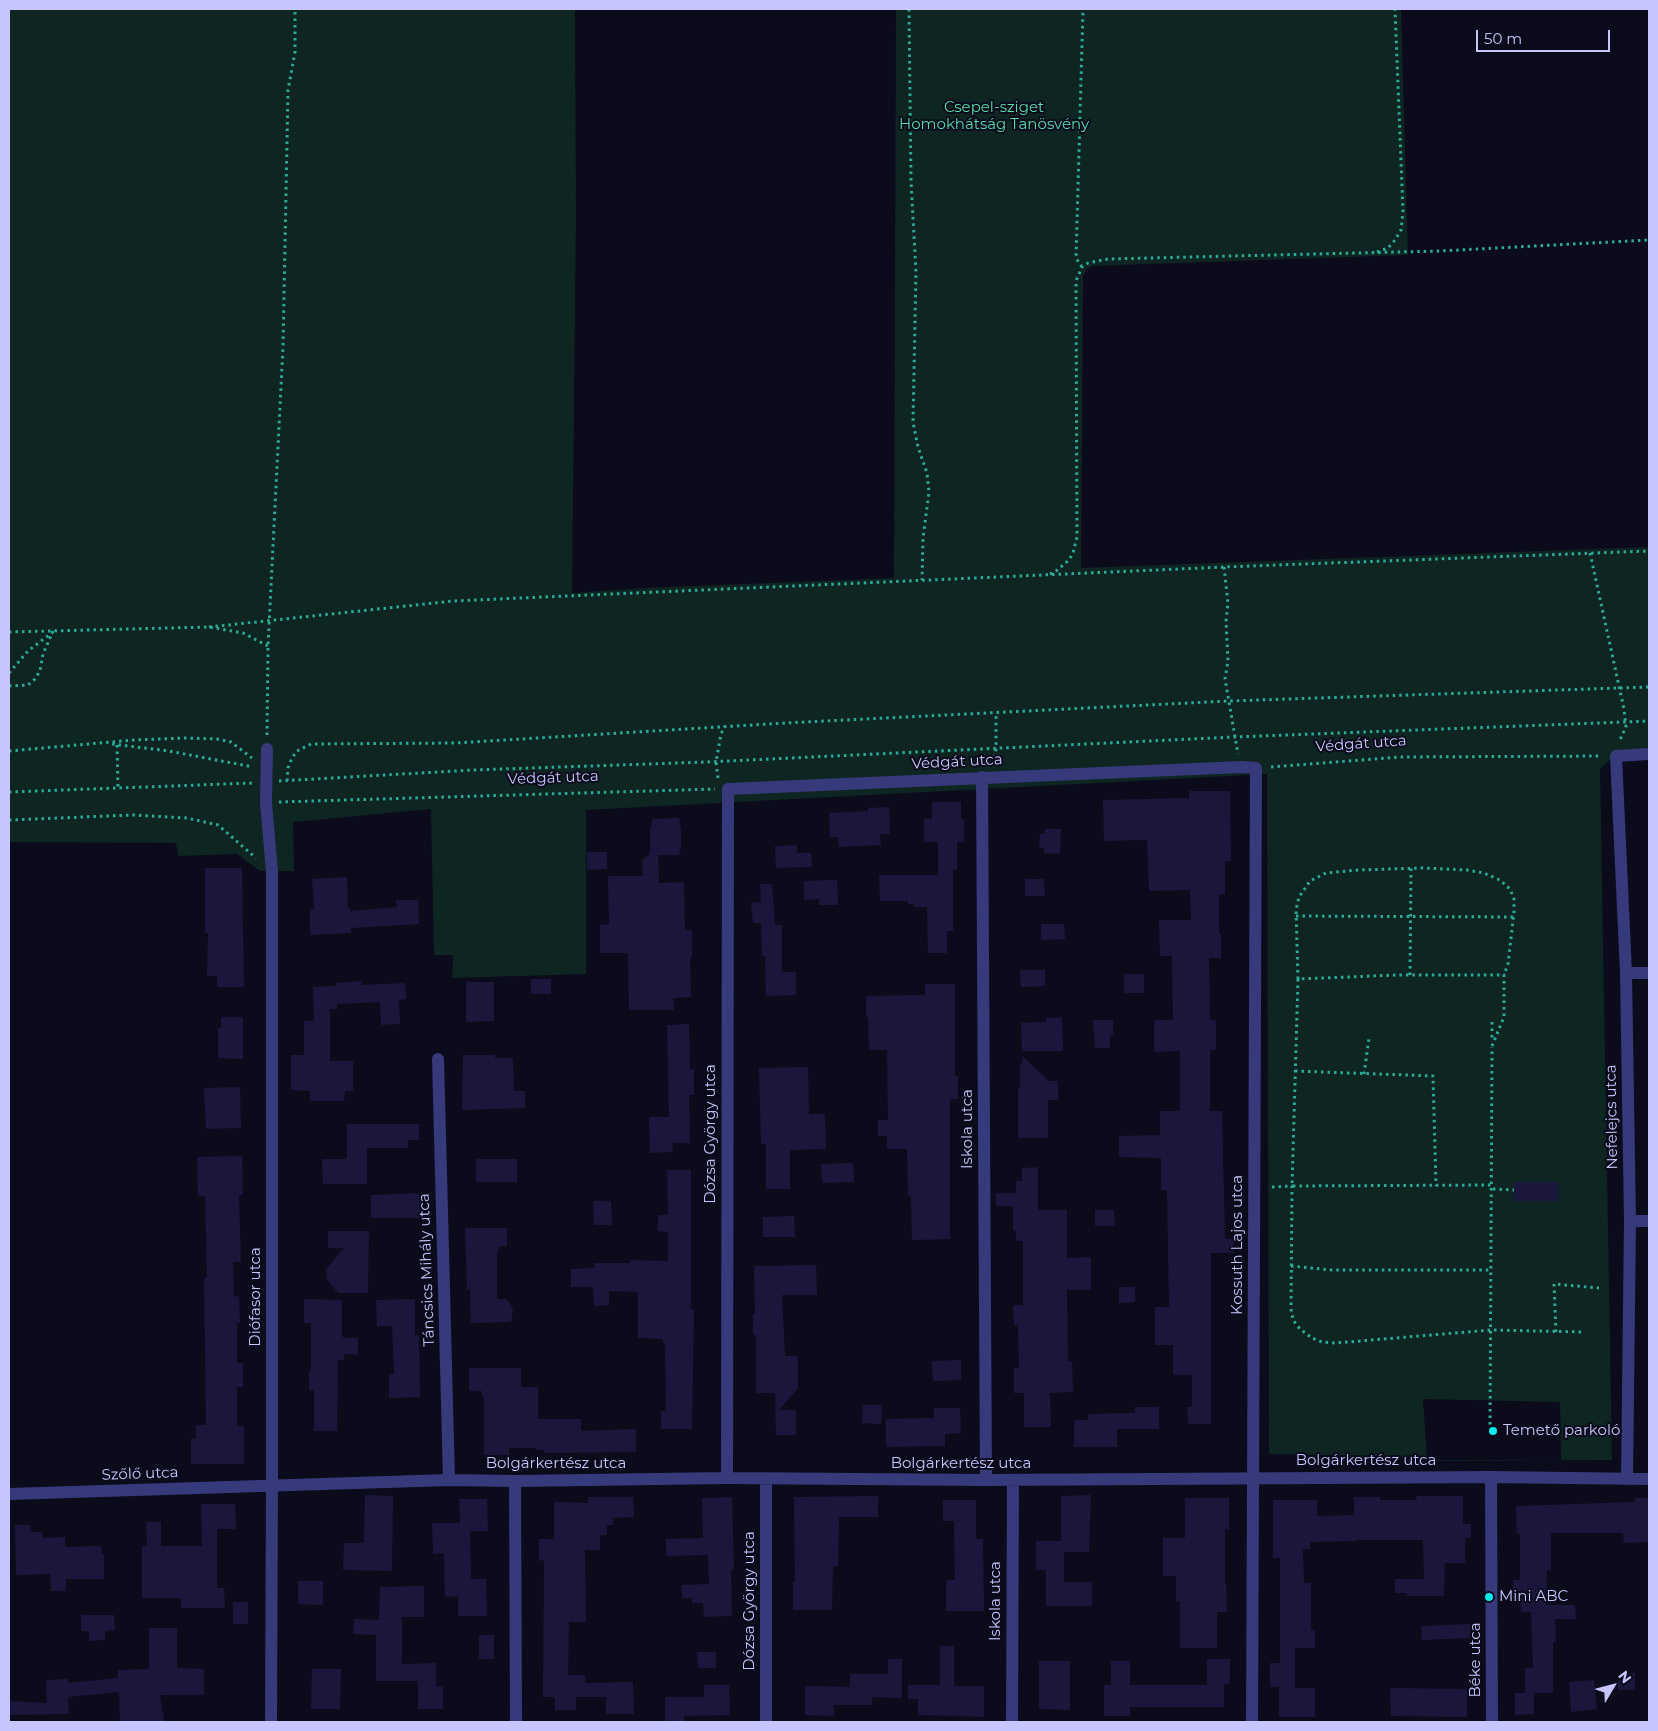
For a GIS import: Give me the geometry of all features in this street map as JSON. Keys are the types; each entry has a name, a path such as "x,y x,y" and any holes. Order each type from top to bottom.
{"street":[{"name":"Diófasor utca","path":"267,748 266,803 272,871 271,1722"},
{"path":"1616,756 1649,754"},
{"name":"Nefelejcs utca","path":"1616,756 1626,974 1630,1221 1627,1479"},
{"name":"Védgát utca","path":"724,789 982,777 1256,768"},
{"name":"Kossuth Lajos utca","path":"1252,1722 1256,768"},
{"name":"Iskola utca","path":"982,777 986,1480"},
{"name":"Dózsa György utca","path":"724,789 727,1478"},
{"path":"1626,974 1649,973"},
{"name":"Táncsics Mihály utca","path":"438,1059 449,1480"},
{"path":"1630,1221 1649,1221"},
{"name":"Bolgárkertész utca","path":"272,1486 449,1480 727,1478 766,1480 1491,1477 1649,1479"},
{"name":"Béke utca","path":"1491,1477 1492,1722"},
{"name":"Dózsa György utca","path":"766,1480 766,1722"},
{"name":"Iskola utca","path":"1012,1722 1013,1480"},
{"path":"514,1481 516,1722"},
{"name":"Szőlő utca","path":"9,1494 272,1486"}],"path":[{"path":"267,748 268,646 282,347 288,90 295,52 296,9"},
{"path":"909,9 911,181 916,272 913,422 918,447 927,473 929,492 923,538 922,580"},
{"path":"1082,267 1076,258 1084,9"},
{"path":"1374,253 1388,248 1395,240 1401,230 1403,212 1395,9"},
{"path":"1047,575 1055,572 1069,560 1077,538 1076,280 1082,267 1088,263 1108,259 1440,251 1649,240"},
{"path":"9,632 209,627 453,601 1224,567 1649,551"},
{"path":"1590,553 1626,722 1616,756"},
{"path":"1224,567 1228,603 1226,621 1228,661 1225,679 1234,737 1241,767"},
{"path":"209,627 243,633 268,646"},
{"path":"9,673 28,651 53,631"},
{"path":"9,686 25,686 35,679 40,671 43,654 53,631"},
{"path":"287,781 288,768 292,758 297,751 311,744 454,743 725,726 1228,701 1649,687"},
{"path":"982,777 991,771 996,749 996,713"},
{"path":"9,792 118,788 266,776 287,781 473,770 716,762 1234,737 1649,721"},
{"path":"724,789 716,762 721,734 725,726"},
{"path":"9,751 185,738 217,739 231,742 266,776"},
{"path":"106,743 234,762 254,768 266,776"},
{"path":"117,745 118,788"},
{"name":"Védgát utca","path":"1256,768 1399,757 1616,756"},
{"name":"Védgát utca","path":"266,803 724,789"},
{"path":"9,820 134,815 195,820 218,825 272,871"},
{"path":"1410,975 1411,868"},
{"path":"1492,1046 1504,1017 1504,975 1508,964 1514,917 1514,899 1510,890 1500,880 1484,873 1467,870 1411,868 1326,873 1310,881 1299,897 1296,916 1298,979 1292,1186 1291,1309 1293,1320 1300,1329 1312,1338 1322,1342 1336,1343 1491,1330 1584,1332"},
{"path":"1296,916 1514,917"},
{"path":"1298,979 1410,975 1504,975"},
{"path":"1490,1431 1493,1187 1492,1022"},
{"path":"1364,1074 1369,1038"},
{"path":"1296,1071 1434,1076 1436,1186"},
{"path":"1272,1187 1436,1186 1493,1187 1514,1190"},
{"path":"1292,1266 1332,1270 1492,1270"},
{"path":"1556,1332 1554,1284 1600,1288"}],"green space":[{"name":"Csepel-sziget Homokhátság Tanösvény","path":"9,9 575,9 576,214 572,593 645,588 894,578 896,9 1401,9 1408,255 1092,266 1086,270 1083,276 1081,568 1649,547 1649,753 1615,755 1600,769 1612,1460 1421,1461 1418,1457 1269,1454 1267,774 586,810 586,974 452,978 453,955 434,955 431,809 293,822 294,871 260,871 237,854 178,856 176,843 9,842","holes":["1423,1399 1560,1402 1561,1460 1427,1460"]}],"building":[{"path":"1189,791 1230,791 1231,861 1225,861 1225,894 1219,894 1221,958 1209,958 1210,1020 1216,1020 1216,1050 1210,1050 1210,1111 1222,1111 1225,1239 1234,1239 1234,1253 1211,1253 1211,1424 1188,1424 1187,1407 1192,1407 1192,1375 1173,1375 1173,1345 1155,1345 1155,1307 1169,1307 1167,1190 1161,1190 1161,1158 1119,1157 1119,1136 1160,1135 1160,1111 1180,1111 1180,1051 1154,1052 1154,1020 1173,1020 1172,956 1160,956 1159,920 1191,920 1190,890 1149,891 1147,840 1104,841 1103,800 1189,798"},
{"path":"932,802 961,802 961,819 964,819 964,842 957,842 957,870 953,870 953,931 947,931 947,953 928,953 927,907 914,907 914,904 908,904 908,901 880,901 879,875 938,875 938,842 924,842 924,819 932,819"},
{"path":"889,807 890,834 880,834 881,845 839,847 838,837 830,837 829,813 868,811 868,808"},
{"path":"679,818 681,846 679,855 658,855 659,883 684,882 685,930 692,930 692,958 690,958 691,997 673,998 674,1010 629,1010 628,953 600,953 600,925 609,924 608,876 643,876 642,860 650,854 650,830 653,819"},
{"path":"1045,829 1061,829 1060,854 1044,853 1044,848 1039,848 1040,834 1045,834"},
{"path":"797,845 797,853 811,853 812,867 776,868 775,846"},
{"path":"587,852 607,852 607,869 587,870"},
{"path":"205,868 242,868 244,987 217,987 217,976 207,976 208,933 205,933"},
{"path":"347,877 348,908 350,908 350,911 397,907 396,900 418,900 419,924 351,928 351,933 310,935 310,909 314,909 312,879"},
{"path":"1025,879 1044,879 1045,896 1025,896"},
{"path":"837,880 838,905 819,905 819,899 804,900 804,881"},
{"path":"760,884 772,884 775,925 782,925 782,972 796,972 796,995 766,996 765,956 762,956 761,923 753,923 751,903 761,902"},
{"path":"1041,924 1064,924 1065,939 1041,940"},
{"path":"1020,970 1045,970 1045,986 1021,987"},
{"path":"1124,974 1144,974 1144,993 1124,993"},
{"path":"531,979 551,979 551,994 531,994"},
{"path":"362,981 362,985 405,983 406,999 399,1000 400,1024 381,1025 380,1002 337,1004 337,1009 330,1009 330,1061 353,1061 353,1091 345,1091 344,1101 310,1101 310,1091 291,1090 291,1055 304,1055 304,1021 314,1021 313,987 336,986 336,983"},
{"path":"466,982 494,982 494,1021 466,1022"},
{"path":"925,984 955,984 955,1076 958,1076 958,1099 950,1099 950,1239 912,1240 911,1196 908,1196 907,1149 887,1149 887,1136 878,1136 878,1120 888,1120 887,1050 869,1050 866,996 925,995"},
{"path":"221,1017 243,1017 243,1059 218,1058 218,1028 221,1028"},
{"path":"1062,1017 1063,1051 1022,1051 1021,1023 1046,1022 1046,1018"},
{"path":"1093,1020 1113,1020 1113,1035 1110,1035 1110,1048 1095,1048"},
{"path":"689,1024 690,1069 694,1069 694,1095 689,1095 690,1143 672,1143 673,1152 650,1153 649,1117 669,1117 667,1025"},
{"path":"463,1055 495,1055 495,1058 513,1058 514,1091 525,1091 525,1108 462,1110"},
{"path":"1022,1056 1049,1081 1058,1081 1058,1100 1048,1100 1048,1138 1018,1138 1018,1088 1020,1088"},
{"path":"808,1067 809,1114 825,1114 826,1149 790,1150 790,1189 766,1189 766,1144 761,1144 759,1068"},
{"path":"240,1087 241,1128 206,1129 204,1088"},
{"path":"347,1124 419,1124 419,1140 408,1140 408,1148 367,1148 367,1184 323,1184 322,1159 347,1159"},
{"path":"242,1156 243,1195 239,1195 241,1262 233,1262 234,1297 239,1296 240,1323 237,1323 237,1363 243,1363 243,1387 237,1387 237,1426 244,1426 244,1464 191,1464 191,1439 196,1439 196,1425 206,1425 204,1278 207,1278 205,1196 198,1196 197,1157"},
{"path":"476,1159 517,1159 517,1182 476,1182"},
{"path":"853,1163 854,1182 822,1183 821,1164"},
{"path":"1038,1167 1038,1210 1067,1210 1067,1258 1091,1257 1091,1290 1067,1290 1068,1361 1072,1361 1073,1392 1050,1393 1051,1427 1024,1427 1024,1393 1014,1393 1014,1368 1019,1368 1018,1325 1014,1325 1013,1305 1023,1305 1023,1241 1016,1241 1016,1231 1013,1231 1013,1206 996,1206 996,1193 1016,1193 1016,1181 1022,1181 1022,1168"},
{"path":"667,1170 691,1170 691,1309 694,1309 692,1429 661,1429 661,1411 666,1411 665,1343 663,1343 663,1339 638,1338 638,1292 609,1291 609,1305 594,1306 593,1287 571,1287 571,1269 595,1268 594,1263 630,1263 630,1260 668,1261 668,1232 658,1231 658,1215 668,1215"},
{"path":"1514,1182 1558,1182 1558,1201 1514,1201"},
{"path":"419,1193 420,1218 371,1218 371,1195"},
{"path":"593,1201 611,1201 612,1225 594,1225"},
{"path":"1095,1210 1114,1210 1115,1226 1095,1226"},
{"path":"794,1216 795,1237 763,1237 763,1217"},
{"path":"465,1228 507,1228 507,1246 499,1246 499,1250 497,1250 497,1299 506,1299 511,1305 513,1310 511,1322 471,1323 470,1289 467,1289"},
{"path":"328,1231 369,1231 368,1293 338,1293 327,1279 326,1269 344,1248 328,1248"},
{"path":"816,1265 817,1295 782,1295 785,1356 798,1356 798,1388 779,1410 796,1410 796,1435 776,1435 775,1393 756,1393 756,1335 753,1335 753,1314 755,1314 754,1266"},
{"path":"1119,1287 1135,1287 1135,1302 1119,1303"},
{"path":"304,1299 342,1300 342,1336 344,1338 358,1338 358,1355 344,1354 344,1360 338,1360 337,1431 314,1431 314,1390 309,1390 311,1323 304,1323"},
{"path":"415,1299 415,1335 419,1335 420,1397 389,1398 389,1374 394,1374 392,1326 377,1326 376,1300"},
{"path":"961,1360 961,1380 933,1381 932,1361"},
{"path":"469,1368 521,1368 521,1387 538,1387 538,1419 581,1419 581,1431 636,1429 636,1452 544,1453 544,1450 536,1450 536,1448 509,1448 509,1455 484,1455 484,1397 482,1397 482,1391 469,1391"},
{"path":"863,1405 882,1405 881,1424 862,1423"},
{"path":"1135,1407 1159,1407 1159,1429 1117,1429 1117,1447 1074,1447 1074,1420 1088,1420 1088,1414 1135,1413"},
{"path":"934,1408 960,1408 961,1433 945,1434 945,1446 886,1447 886,1419 934,1418"},
{"path":"365,1495 393,1496 392,1571 343,1570 344,1543 364,1543"},
{"path":"1091,1495 1089,1552 1064,1552 1064,1582 1092,1582 1092,1606 1046,1606 1046,1570 1036,1570 1036,1541 1061,1541 1061,1496"},
{"path":"878,1496 878,1517 839,1517 838,1566 833,1566 832,1610 793,1610 793,1582 795,1582 794,1497"},
{"path":"1416,1496 1463,1496 1463,1524 1471,1524 1471,1538 1465,1538 1465,1563 1445,1563 1444,1596 1407,1596 1407,1593 1395,1593 1395,1579 1424,1579 1423,1540 1310,1542 1310,1549 1303,1549 1304,1583 1311,1583 1311,1630 1315,1630 1315,1648 1295,1648 1295,1688 1315,1688 1315,1717 1279,1717 1279,1687 1270,1687 1270,1663 1280,1663 1280,1558 1273,1558 1273,1500 1317,1500 1317,1516 1354,1515 1354,1497 1380,1497 1380,1500 1417,1500"},
{"path":"588,1497 633,1497 634,1517 613,1518 613,1525 607,1525 607,1535 600,1535 600,1550 585,1550 586,1622 569,1622 568,1675 585,1675 585,1683 633,1682 634,1714 606,1714 606,1697 576,1697 576,1710 555,1710 555,1697 543,1697 544,1561 539,1560 539,1539 554,1539 554,1502 588,1503"},
{"path":"732,1497 734,1569 731,1569 732,1616 704,1617 703,1603 692,1603 692,1598 682,1598 682,1585 709,1584 708,1555 666,1556 666,1539 703,1538 702,1498"},
{"path":"1185,1498 1229,1498 1229,1530 1225,1529 1227,1612 1217,1612 1217,1648 1180,1648 1180,1601 1176,1601 1176,1576 1163,1576 1163,1538 1185,1538"},
{"path":"1635,1498 1649,1498 1649,1542 1624,1543 1623,1533 1551,1533 1551,1570 1547,1570 1546,1605 1575,1605 1576,1619 1555,1619 1556,1642 1553,1642 1553,1693 1525,1693 1525,1668 1533,1668 1531,1612 1521,1612 1520,1598 1513,1598 1513,1580 1520,1580 1520,1534 1517,1534 1516,1506 1635,1502"},
{"path":"459,1499 487,1499 488,1531 470,1531 471,1579 486,1579 487,1616 458,1616 458,1596 445,1597 444,1553 433,1554 432,1523 460,1523"},
{"path":"943,1500 976,1500 976,1539 983,1539 984,1611 946,1611 946,1580 955,1580 954,1521 943,1521"},
{"path":"201,1504 235,1504 236,1529 217,1529 217,1588 224,1588 225,1608 181,1608 181,1598 142,1598 142,1546 147,1546 146,1522 161,1522 161,1546 202,1546"},
{"path":"15,1525 30,1525 31,1532 42,1532 42,1538 65,1537 65,1547 101,1546 102,1554 104,1554 104,1579 66,1579 66,1591 51,1591 50,1574 16,1575"},
{"path":"298,1581 323,1581 323,1605 298,1604"},
{"path":"424,1586 424,1617 402,1617 402,1664 436,1663 436,1686 443,1687 443,1709 418,1709 418,1681 376,1681 376,1635 353,1634 354,1619 379,1620 380,1587"},
{"path":"233,1602 248,1602 248,1624 233,1624"},
{"path":"81,1615 114,1615 115,1630 105,1631 105,1640 89,1641 89,1631 81,1631"},
{"path":"1470,1624 1470,1638 1422,1640 1421,1626"},
{"path":"149,1628 177,1628 177,1668 204,1669 204,1695 160,1695 164,1721 120,1722 119,1692 68,1697 69,1714 9,1715 9,1701 47,1703 46,1680 68,1679 68,1683 118,1678 118,1670 149,1669"},
{"path":"479,1635 494,1635 494,1659 479,1659"},
{"path":"940,1646 954,1646 954,1686 984,1686 984,1717 918,1715 918,1699 908,1699 908,1685 940,1685"},
{"path":"697,1652 716,1652 716,1668 698,1668"},
{"path":"888,1659 902,1659 902,1698 872,1697 872,1705 834,1705 834,1716 805,1715 805,1686 850,1687 850,1674 888,1674"},
{"path":"1207,1659 1230,1659 1230,1684 1224,1684 1224,1707 1130,1707 1130,1716 1104,1716 1104,1685 1111,1685 1111,1661 1130,1661 1130,1685 1207,1685"},
{"path":"1039,1661 1070,1661 1070,1710 1039,1709"},
{"path":"312,1669 341,1669 340,1709 311,1709"},
{"path":"1618,1673 1635,1673 1635,1690 1618,1690"},
{"path":"1594,1680 1597,1709 1571,1712 1569,1682"},
{"path":"704,1685 729,1685 730,1715 684,1716 684,1721 665,1721 665,1697 704,1697"},
{"path":"1390,1688 1467,1689 1467,1717 1391,1716"},
{"path":"1515,1693 1534,1693 1534,1714 1515,1715"}],"place":[{"name":"Temető parkoló","path":"1493,1431"},
{"name":"Mini ABC","path":"1489,1597"}]}
